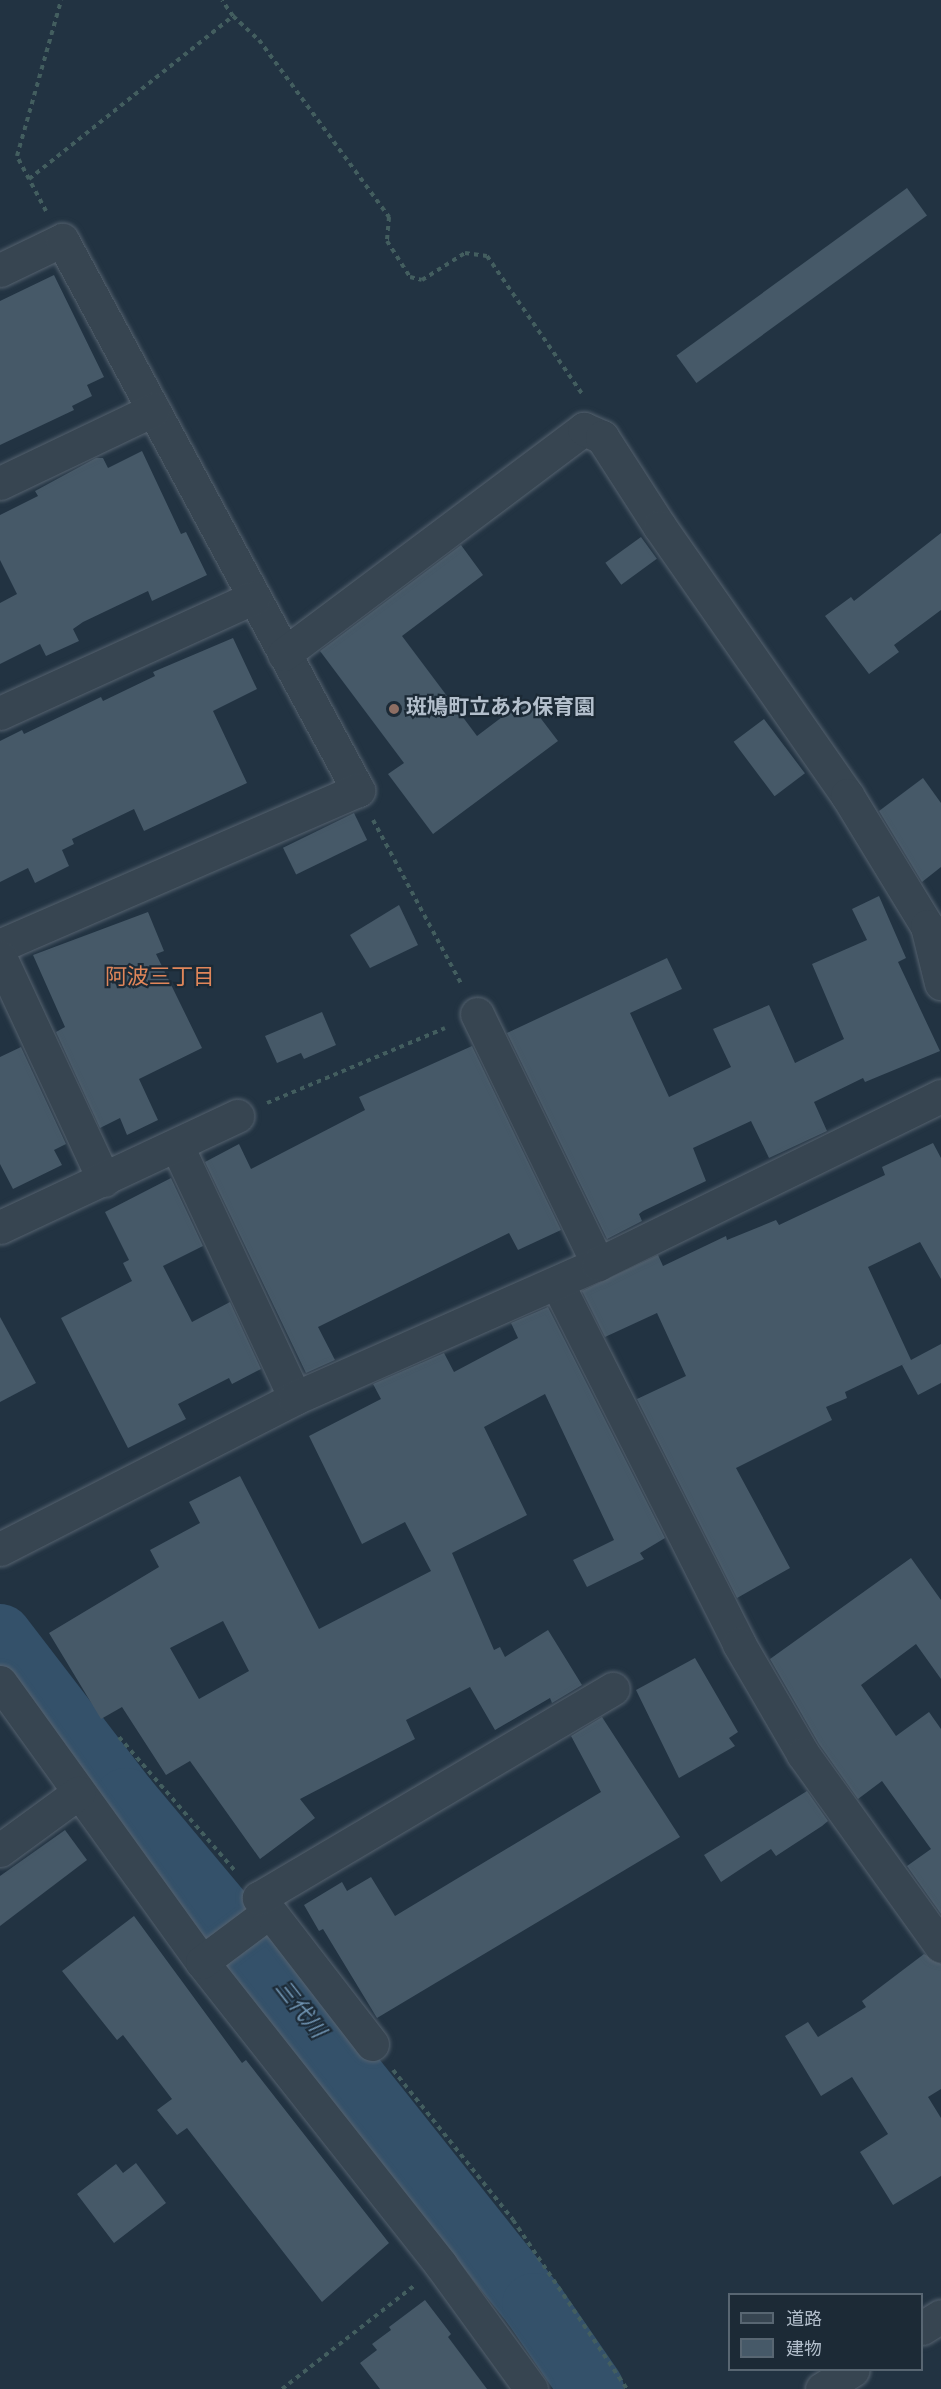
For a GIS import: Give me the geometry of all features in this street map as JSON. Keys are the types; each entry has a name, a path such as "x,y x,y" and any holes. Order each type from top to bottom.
{"street":[{"path":"0,270 62,240 358,790 0,946"},
{"path":"0,483 153,410"},
{"path":"284,654 584,429 602,437 660,527 847,795 927,926 941,983"},
{"path":"0,713 254,597"},
{"path":"0,957 104,1180"},
{"path":"477,1014 598,1264"},
{"path":"0,1549 295,1398 598,1264 941,1096"},
{"path":"0,1227 237,1116"},
{"path":"177,1146 295,1398"},
{"path":"557,1283 739,1644 804,1754 941,1946"},
{"path":"0,1682 78,1793 211,1956 531,2389"},
{"path":"211,1956 260,1912 613,1689"},
{"path":"0,1850 78,1793"},
{"path":"260,1912 372,2044"},
{"path":"923,2327 941,2316"},
{"path":"822,2389 851,2371"}],"path":[{"path":"61,0 17,156 62,240"},
{"path":"222,0 233,16 259,40 389,217 387,241 410,277 422,280 465,253 486,256 592,408 594,434"},
{"path":"29,179 233,16"},
{"path":"237,1116 477,1014 358,790"},
{"path":"119,1737 260,1912"},
{"path":"372,2044 513,2220 627,2389"},
{"path":"282,2389 441,2265"}],"building":[{"path":"907,188 927,216 696,383 676,356"},
{"path":"54,275 104,377 87,385 92,396 72,406 74,410 0,445 0,301"},
{"path":"142,451 181,534 186,532 207,575 152,601 148,591 83,622 73,629 79,641 46,656 40,644 0,664 0,603 17,594 0,560 0,515 38,496 35,491 96,458 103,458 108,468"},
{"path":"941,533 941,610 894,645 899,652 869,674 825,616 851,597 854,601"},
{"path":"641,537 657,559 621,585 605,563"},
{"path":"461,545 483,575 402,636 477,736 526,699 558,741 433,834 388,774 404,763 320,651"},
{"path":"233,638 257,689 213,711 247,783 144,831 134,809 72,839 74,844 62,850 69,866 35,883 28,868 0,882 0,741 22,730 24,734 101,697 103,701 155,676 153,672"},
{"path":"764,719 805,773 775,796 734,742"},
{"path":"923,778 941,803 941,867 922,882 879,811"},
{"path":"354,813 367,840 296,875 283,848"},
{"path":"879,896 906,958 898,962 940,1051 865,1082 863,1078 814,1102 827,1131 769,1158 751,1121 693,1148 706,1181 643,1211 639,1214 642,1221 607,1239 507,1033 667,958 682,989 630,1013 669,1097 731,1067 713,1029 769,1005 795,1063 844,1039 812,964 867,940 852,909"},
{"path":"399,905 418,945 370,968 350,935"},
{"path":"148,912 164,951 156,954 202,1048 139,1079 158,1120 127,1135 120,1118 100,1128 56,1032 65,1027 33,955"},
{"path":"322,1012 336,1045 304,1059 301,1053 277,1063 265,1036"},
{"path":"472,1046 561,1230 518,1250 509,1233 318,1327 335,1360 306,1373 205,1162 239,1144 251,1169 365,1110 359,1097"},
{"path":"21,1047 66,1144 54,1150 62,1165 13,1189 0,1164 0,1057"},
{"path":"933,1143 941,1158 941,1279 920,1242 868,1267 911,1360 941,1344 941,1383 918,1395 902,1365 906,1363 845,1392 847,1398 826,1407 832,1420 736,1468 790,1568 737,1598 637,1399 686,1376 657,1313 605,1337 582,1291 658,1255 663,1266 726,1236 727,1240 776,1220 779,1225 885,1175 882,1167"},
{"path":"171,1178 203,1246 163,1266 192,1322 230,1302 261,1369 232,1384 229,1378 178,1404 186,1419 128,1448 61,1318 132,1281 123,1263 129,1260 105,1212"},
{"path":"548,1307 665,1538 640,1553 644,1559 587,1587 573,1560 614,1540 545,1394 484,1427 527,1515 452,1553 494,1650 500,1647 505,1657 548,1630 582,1685 552,1703 550,1698 495,1730 470,1687 406,1720 415,1739 300,1799 315,1818 260,1859 190,1761 166,1775 122,1707 101,1719 49,1633 159,1567 150,1550 200,1523 189,1502 240,1476 319,1629 431,1571 405,1522 362,1544 309,1436 381,1399 373,1384 444,1353 454,1372 518,1338 511,1323","holes":["223,1621 249,1671 199,1699 170,1648"]},
{"path":"0,1317 36,1383 0,1402"},
{"path":"911,1558 941,1600 941,1679 916,1644 861,1685 896,1736 929,1712 941,1729 941,1914 907,1866 931,1849 882,1781 858,1799 819,1744 770,1659"},
{"path":"695,1658 738,1732 729,1738 735,1746 679,1778 636,1690"},
{"path":"602,1717 680,1837 377,2018 323,1929 319,1931 304,1905 342,1882 347,1891 371,1877 395,1916 601,1792 571,1736"},
{"path":"807,1791 828,1821 776,1856 771,1849 721,1882 704,1855"},
{"path":"65,1830 87,1860 0,1926 0,1876"},
{"path":"134,1916 242,2063 246,2060 389,2243 322,2302 187,2128 177,2135 157,2110 172,2099 123,2035 117,2040 62,1971"},
{"path":"924,1954 941,1964 941,2089 928,2097 941,2118 941,2176 893,2205 860,2152 888,2134 852,2077 821,2096 785,2036 808,2022 818,2037 866,2007 862,2001"},
{"path":"136,2163 166,2203 114,2243 77,2194 116,2164 123,2173"},
{"path":"425,2300 451,2334 448,2337 487,2389 380,2389 360,2363 377,2350 372,2344 391,2330 389,2327"}],"waterway":[{"name":"三代川","path":"0,1636 126,1800 250,1948 534,2305 592,2389"}],"place":[{"name":"斑鳩町立あわ保育園","path":"394,709"}],"district":[{"name":"阿波三丁目","path":"160,979"}]}
